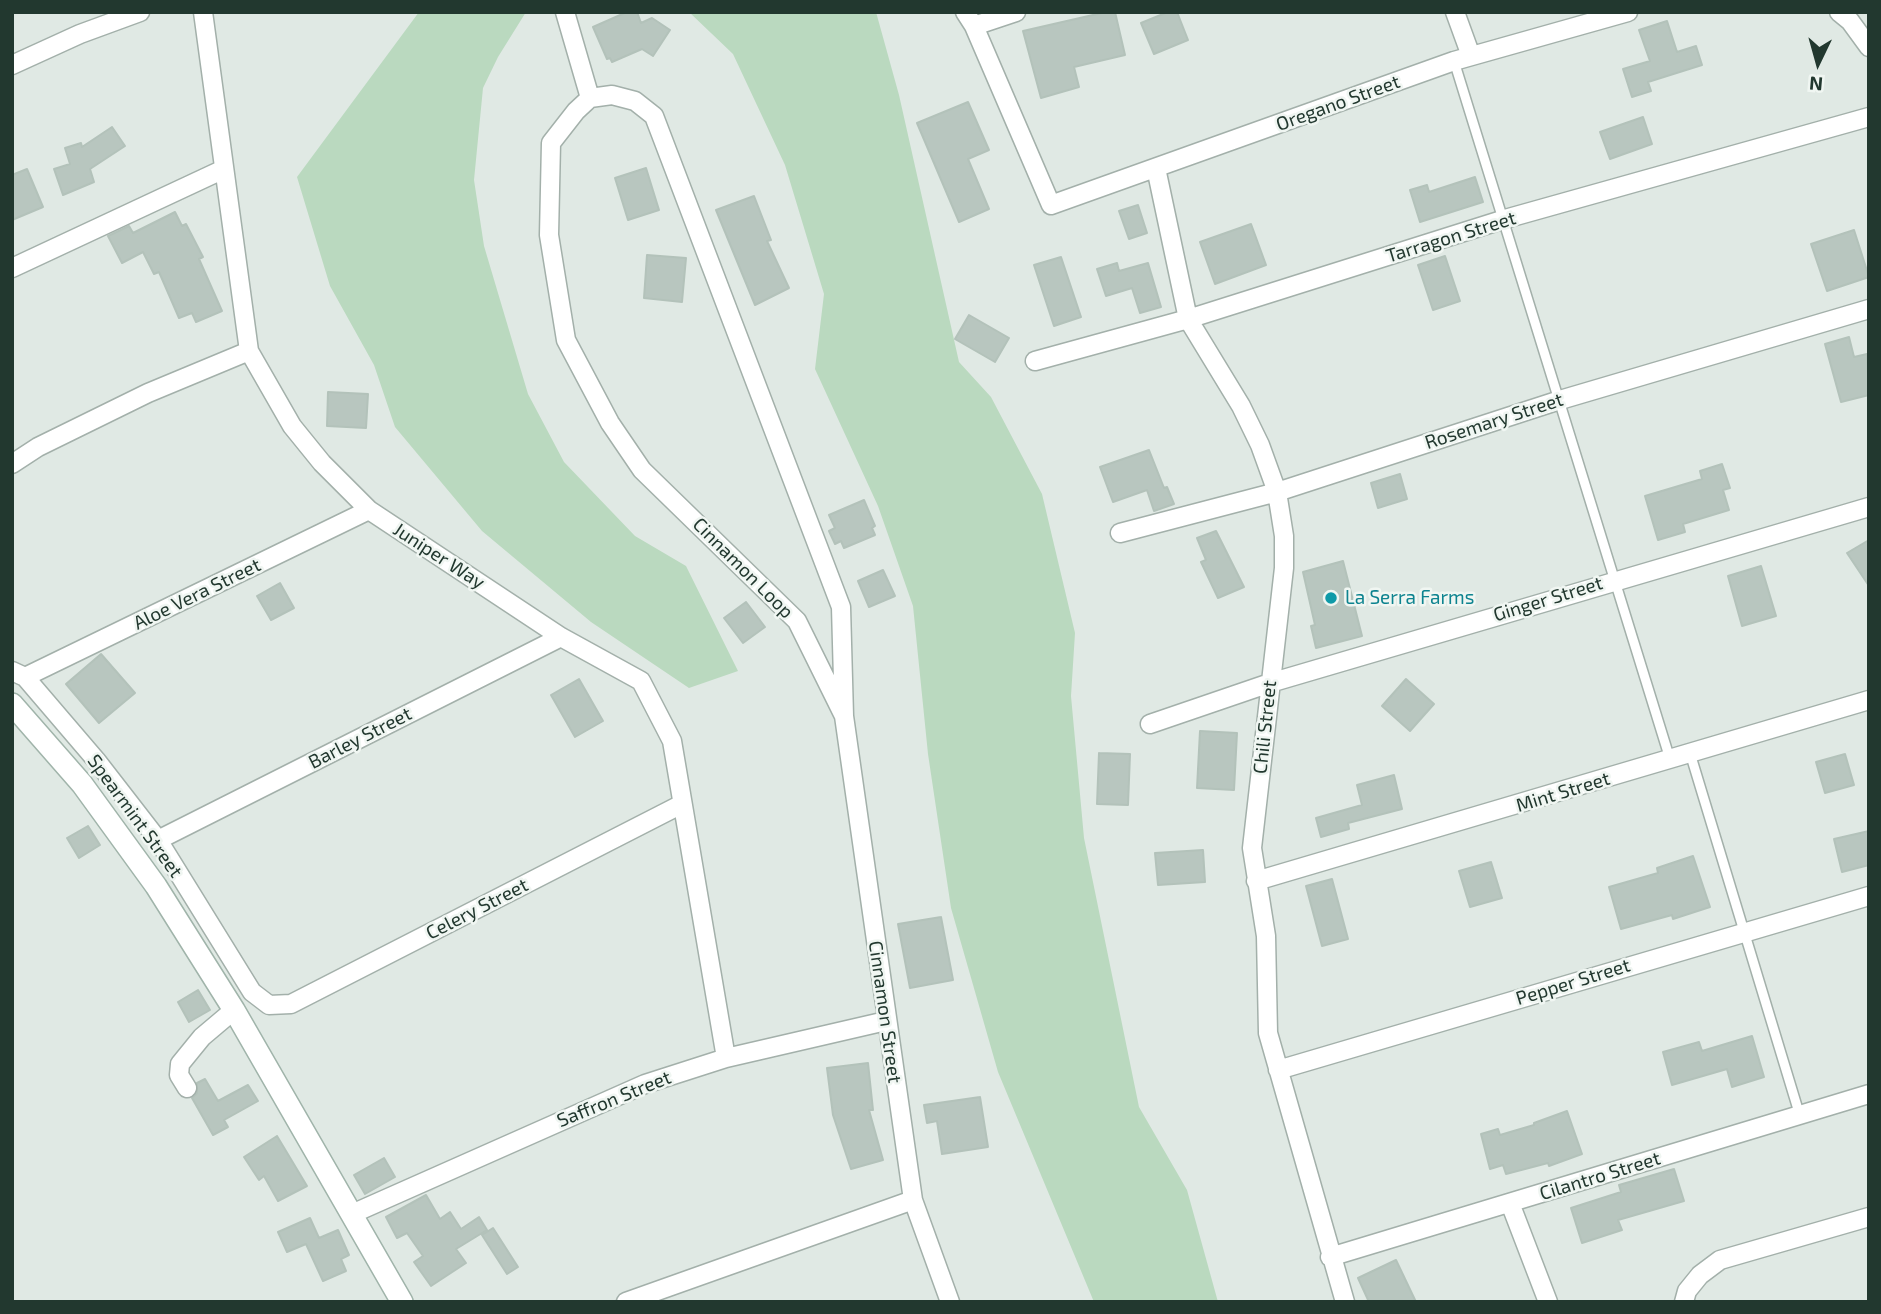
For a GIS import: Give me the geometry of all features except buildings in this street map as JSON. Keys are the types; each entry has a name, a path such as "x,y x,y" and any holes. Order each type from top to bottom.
{"street":[{"path":"12,65 80,34 139,12"},
{"name":"Juniper Way","path":"203,12 249,351 292,426 322,463 369,510 561,637 641,681 672,741 726,1058"},
{"path":"565,12 590,99 612,95 635,101 654,116 665,137 841,607 844,716"},
{"path":"970,19 1016,12"},
{"path":"1455,12 1463,58"},
{"name":"Oregano Street","path":"970,19 1051,205 1463,58 1628,12"},
{"path":"1839,12 1850,21 1869,47"},
{"name":"Cinnamon Loop","path":"590,99 576,111 551,143 549,235 566,340 610,423 642,470 797,621 844,716"},
{"name":"Tarragon Street","path":"1035,360 1188,319 1504,219 1869,117"},
{"name":"Chili Street","path":"1156,168 1188,319 1241,406 1277,492 1284,536 1284,568 1252,848 1266,936 1268,1033 1345,1302"},
{"path":"12,268 224,169"},
{"name":"Rosemary Street","path":"1120,533 1277,492 1560,400 1869,309"},
{"path":"12,464 38,447 148,393 249,351"},
{"name":"Ginger Street","path":"1150,724 1270,683 1612,580 1869,507"},
{"name":"Aloe Vera Street","path":"19,674 369,510"},
{"name":"Barley Street","path":"158,840 561,637"},
{"name":"Spearmint Street","path":"19,674 158,840 251,992 269,1005"},
{"name":"Mint Street","path":"1256,881 1869,700"},
{"path":"12,704 82,784 130,849 234,1010 354,1213 399,1301"},
{"name":"Cinnamon Street","path":"844,716 913,1200 950,1302"},
{"name":"Celery Street","path":"269,1005 291,1004 681,804"},
{"name":"Pepper Street","path":"1278,1070 1869,896"},
{"path":"187,1088 179,1075 180,1064 202,1037 234,1010"},
{"name":"Saffron Street","path":"354,1213 645,1084 726,1058 886,1021"},
{"name":"Cilantro Street","path":"1330,1257 1869,1094"},
{"path":"626,1302 913,1200"},
{"path":"1510,1203 1548,1302"},
{"path":"1684,1302 1687,1290 1700,1275 1720,1260 1869,1217"}],"lane":[{"path":"1463,58 1504,219 1612,580 1670,759"},
{"path":"1690,753 1800,1116"}],"green space":[{"path":"419,12 526,12 498,57 483,88 474,180 484,246 528,394 564,462 635,536 686,566 738,671 689,688 591,622 482,531 395,427 374,365 330,286 297,177"},
{"path":"689,12 876,12 899,95 959,362 991,397 1042,494 1075,633 1071,696 1084,838 1139,1107 1187,1190 1218,1302 1094,1302 998,1072 951,908 928,754 913,606 878,506 815,369 824,294 785,165 733,54"}],"place":[{"name":"La Serra Farms","path":"1331,598"}]}
